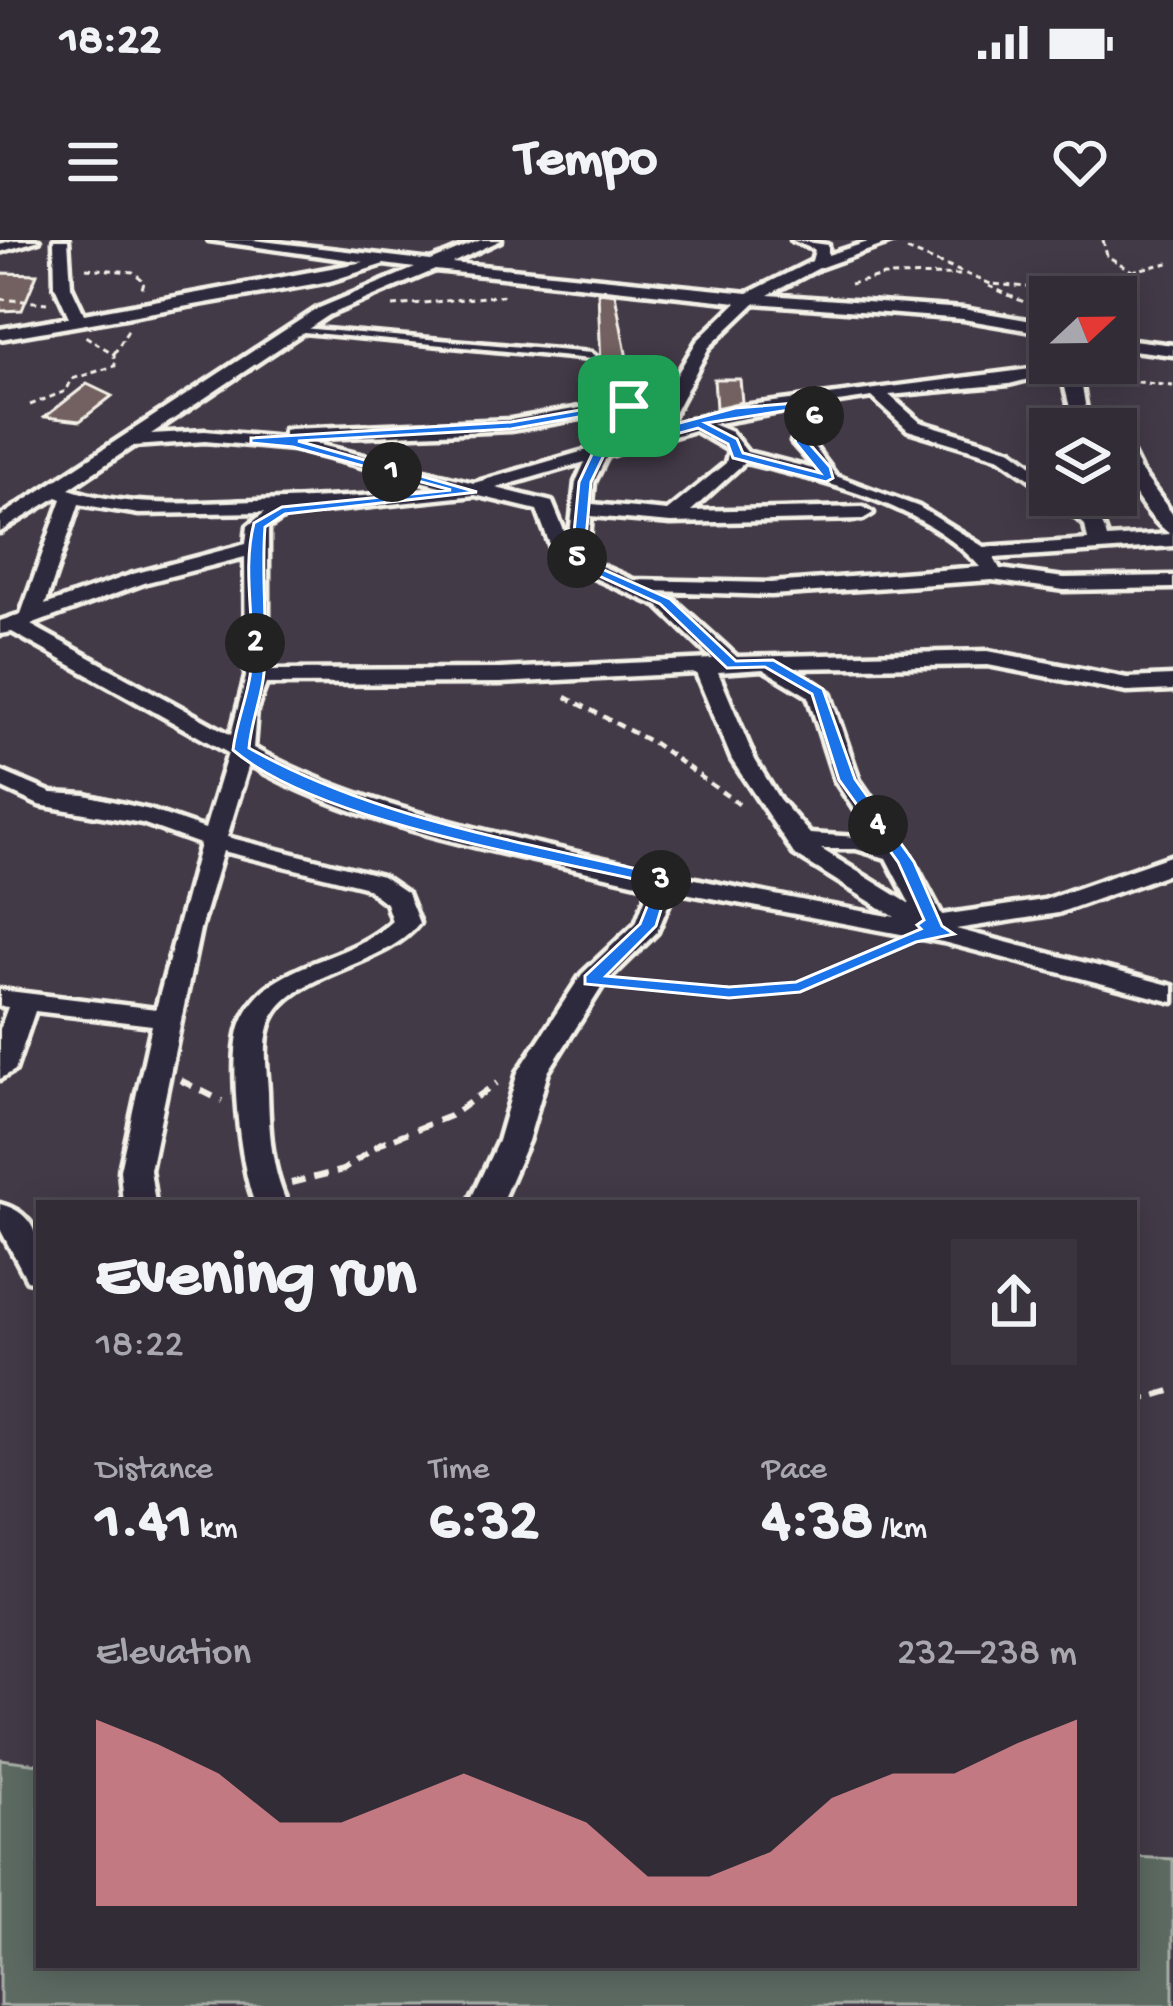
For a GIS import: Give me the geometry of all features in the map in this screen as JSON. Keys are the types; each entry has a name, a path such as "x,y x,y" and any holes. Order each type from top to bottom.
{"street":[{"path":"0,248 32,240"},
{"path":"61,240 69,304 80,322"},
{"path":"217,240 751,298 963,314 1029,325"},
{"path":"0,526 63,494 127,441 293,329 359,294 494,240"},
{"path":"799,240 824,248 818,264"},
{"path":"647,435 672,397 684,365 752,292 886,241"},
{"path":"0,334 330,276 389,257"},
{"path":"1137,345 1170,348"},
{"path":"63,494 131,506 305,508 471,492 647,435 754,408 1029,376"},
{"path":"875,391 914,426 1006,454 1029,471"},
{"path":"127,441 255,440 511,425 672,397"},
{"path":"817,403 801,442 826,469 826,478"},
{"path":"694,423 725,436 737,455 826,478 919,516 982,564 1064,584 1173,582"},
{"path":"255,440 293,443 471,492 523,497 545,506 556,542 577,563 629,582 681,614 732,665"},
{"path":"577,563 585,482 600,450"},
{"path":"671,517 695,503 735,465 737,455"},
{"path":"629,582 729,590 982,564 1173,536 1137,480"},
{"path":"15,623 63,494"},
{"path":"139,1200 135,1170 187,929 241,750 244,710 257,676 254,548 266,518 305,508"},
{"path":"580,509 671,517 863,513"},
{"path":"1086,516 1094,523 1100,544"},
{"path":"15,623 254,548"},
{"path":"15,623 292,779 385,815 814,914 934,929 1173,994"},
{"path":"257,676 500,676 988,658 1127,685 1173,683"},
{"path":"768,663 818,692 847,780 896,853 934,929"},
{"path":"705,666 748,770 774,815 803,842 858,841 896,853"},
{"path":"0,778 48,800"},
{"path":"0,804 85,802 150,817 214,841 373,881 404,908 406,923 382,947 297,982 264,1004 254,1025 254,1115 268,1198"},
{"path":"803,842 803,849 828,868 934,929 1049,908 1173,863"},
{"path":"486,1200 513,1141 533,1072 592,980 648,926 665,881"},
{"path":"0,1070 11,1001 169,1019"},
{"path":"0,1214 18,1226 36,1265"}],"lane":[{"path":"293,329 592,356"}],"path":[{"path":"1103,240 1107,256 1134,272 1173,262"},
{"path":"886,241 1002,286 1124,296 1135,290 1134,272"},
{"path":"62,261 137,273 144,281 137,310"},
{"path":"843,286 884,276 965,274"},
{"path":"390,307 511,293"},
{"path":"0,299 69,304"},
{"path":"30,405 66,391 72,379 115,366 114,354 93,344 80,322"},
{"path":"1137,380 1173,386"},
{"path":"554,692 655,744 759,819"},
{"path":"592,980 729,993 800,987 934,929"},
{"path":"158,1065 254,1115"},
{"path":"268,1198 343,1170 381,1143 450,1116 512,1074"},
{"path":"1137,1401 1173,1390"}],"green space":[{"path":"0,1759 36,1764 36,1968 1137,1968 1137,1857 1173,1859 1173,2006 0,2006"}],"building":[{"path":"0,273 37,274 22,310 0,311"},
{"path":"598,292 615,294 628,364 601,364"},
{"path":"714,379 740,379 742,402 716,408"},
{"path":"87,384 112,396 80,421 45,417"}],"route":[{"path":"629,406 511,425 286,434 255,440 293,443 471,492 282,510 266,518 254,548 257,676 244,710 241,750 292,779 385,815 665,881 648,926 592,980 729,993 800,987 910,938 932,931 945,934 926,925 934,924 906,862 847,780 825,725 818,692 768,663 732,665 665,602 629,582 577,563 585,482 600,450 647,435 735,412 817,403 812,426 801,442 826,469 826,478 737,455 733,442 700,424 647,435 672,397 629,406"}]}
